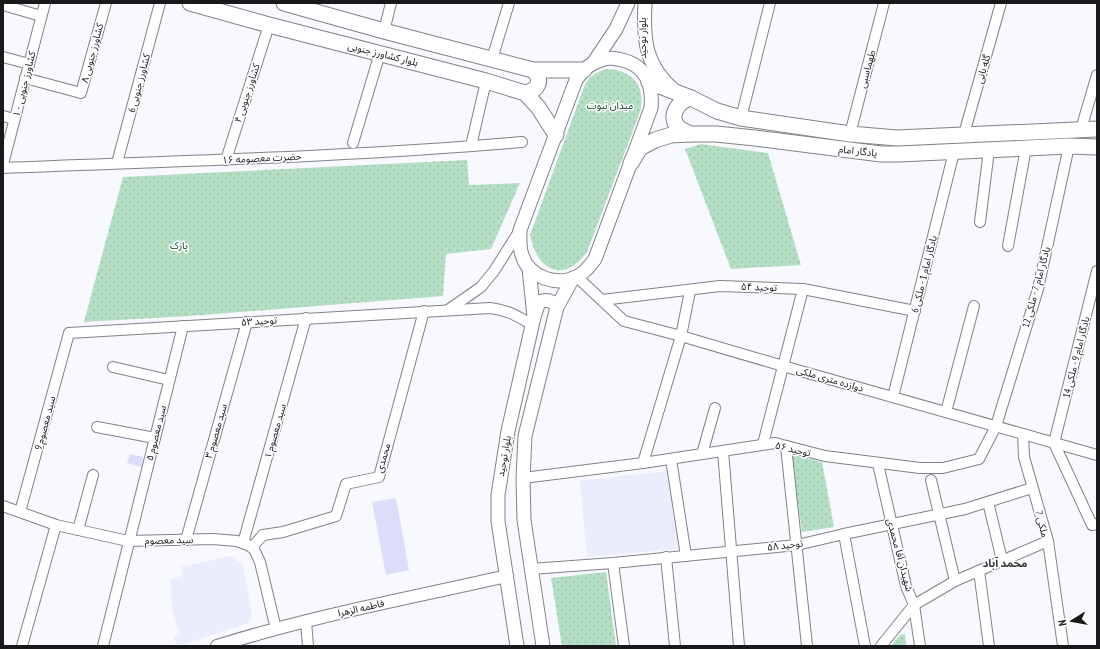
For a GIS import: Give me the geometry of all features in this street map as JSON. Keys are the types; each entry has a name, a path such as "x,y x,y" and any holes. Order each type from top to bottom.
{"main road":[{"name":"بلوار کشاورز جنوبی","path":"190,3 486,81 525,93"},
{"path":"284,3 533,70 589,66 607,58 620,58 632,63 647,78 652,95 651,108 595,258 588,269 575,278 564,281 551,281 539,276 529,268 522,256 519,243 520,230 576,80 589,66"},
{"name":"بلوار توحید","path":"589,66 616,28 628,3"},
{"path":"645,3 644,37 651,62 660,76 686,99 678,105 674,115 680,129 690,134"},
{"name":"بلوار توحید","path":"645,3 640,26 641,57 647,78"},
{"path":"525,93 532,92 537,88 539,81 538,75 533,70"},
{"name":"یادگار امام","path":"647,78 717,111 741,118 850,134 897,138 1097,129"},
{"path":"525,93 538,107 556,135"},
{"name":"یادگار امام","path":"631,163 640,148 655,140 672,135 690,134 716,134 755,138 881,154 1069,146 1097,147"},
{"name":"بلوار توحید","path":"517,646 498,521 498,495 508,431 533,321 529,268"},
{"name":"بلوار توحید","path":"543,646 524,520 522,478 525,436 557,307 575,278"},
{"path":"533,321 539,302 549,300 557,307"}],"street":[{"name":"کشاورز جنوبی ۱۰","path":"3,164 44,3"},
{"name":"کشاورز جنوبی ۸","path":"25,78 81,93 106,3"},
{"name":"کشاورز جنوبی 6","path":"117,163 160,3"},
{"path":"384,31 391,3"},
{"path":"492,59 509,3"},
{"path":"741,118 770,3"},
{"name":"طهماسبی","path":"850,134 884,3"},
{"name":"گله بانی","path":"964,134 1001,3"},
{"path":"3,5 41,16"},
{"name":"کشاورز جنوبی ۴","path":"226,160 269,25"},
{"path":"353,143 380,53"},
{"path":"3,57 29,64"},
{"path":"1081,129 1097,75"},
{"path":"471,146 486,81"},
{"path":"3,116 14,119"},
{"name":"حضرت معصومه ۱۶","path":"3,168 226,160 522,142"},
{"name":"یادگار امام 7 - ملکی 12","path":"996,426 1038,289 1069,146"},
{"path":"1008,246 1026,148"},
{"path":"980,222 989,150"},
{"name":"یادگار امام 1 - ملکی 6","path":"893,397 954,152"},
{"path":"448,310 480,287 494,271 520,230"},
{"name":"یادگار امام 9 - ملکی 14","path":"1054,443 1097,271"},
{"name":"دوازده متری ملکی","path":"575,278 602,300 624,321 1097,455"},
{"name":"توحید ۵۴","path":"602,300 690,291 720,286 803,289 915,311"},
{"path":"763,444 803,289"},
{"path":"643,463 681,336 690,291"},
{"path":"946,412 974,306"},
{"name":"توحید ۵۳","path":"69,333 490,308 503,309 533,321"},
{"name":"محمدی","path":"248,545 263,536 283,532 336,516 346,484 378,478 424,311"},
{"name":"سید معصوم ۱","path":"248,545 306,318"},
{"name":"سید معصوم ۳","path":"186,540 246,322"},
{"name":"سید معصوم ۵","path":"103,646 128,541 183,326"},
{"name":"سید معصوم 9","path":"20,512 69,333"},
{"path":"113,367 169,380"},
{"path":"702,454 715,408"},
{"name":"توحید ۵۶","path":"522,478 643,463 775,443 826,456 878,464 920,468 943,468 979,459 996,426"},
{"path":"97,427 155,438"},
{"name":"ملکی 7","path":"914,605 955,581 979,572 1002,560 1048,541 1024,457 1023,434"},
{"path":"1054,443 1092,525 1097,524"},
{"path":"786,446 807,646"},
{"path":"723,451 739,646"},
{"path":"671,459 686,556"},
{"name":"شهیدان آقا محمدی","path":"878,464 906,586 914,605 920,646"},
{"path":"78,530 93,475"},
{"path":"931,480 955,581"},
{"name":"توحید ۵۸","path":"531,569 613,563 797,545 939,515 1032,488"},
{"path":"988,502 1002,560"},
{"name":"سید معصوم","path":"3,506 56,525 128,541 220,540 248,545"},
{"path":"22,646 56,525"},
{"path":"844,534 865,646"},
{"path":"1048,541 1063,646"},
{"path":"248,545 257,555 261,566 276,629"},
{"path":"666,557 675,646"},
{"path":"613,563 624,646"},
{"path":"979,572 989,646"},
{"name":"فاطمه الزهرا","path":"217,646 232,644 276,629 306,621 507,576"},
{"path":"881,646 914,605"},
{"path":"306,621 308,646"}],"shaded area":[{"path":"667,471 678,549 587,557 580,481"},
{"path":"230,556 243,565 252,614 249,623 177,646 174,638 179,632 172,608 170,579 182,576 181,567"}],"green space":[{"name":"میدان نبوت","path":"606,69 624,72 635,81 641,94 640,112 587,252 578,262 569,268 560,270 552,269 538,257 533,247 530,235 584,87 593,75"},
{"path":"701,144 768,153 801,265 731,269 685,149"},
{"name":"پارک","path":"467,160 469,185 520,183 491,249 446,254 443,296 189,316 84,322 123,177"},
{"path":"791,454 822,462 834,527 802,532"},
{"path":"606,572 616,646 562,646 551,578"},
{"path":"905,634 906,646 891,646 900,635"}],"building":[{"path":"130,454 143,457 141,467 127,463"},
{"path":"396,498 409,570 386,575 372,502"}],"district":[{"name":"محمد آباد","path":"1005,563"}]}
